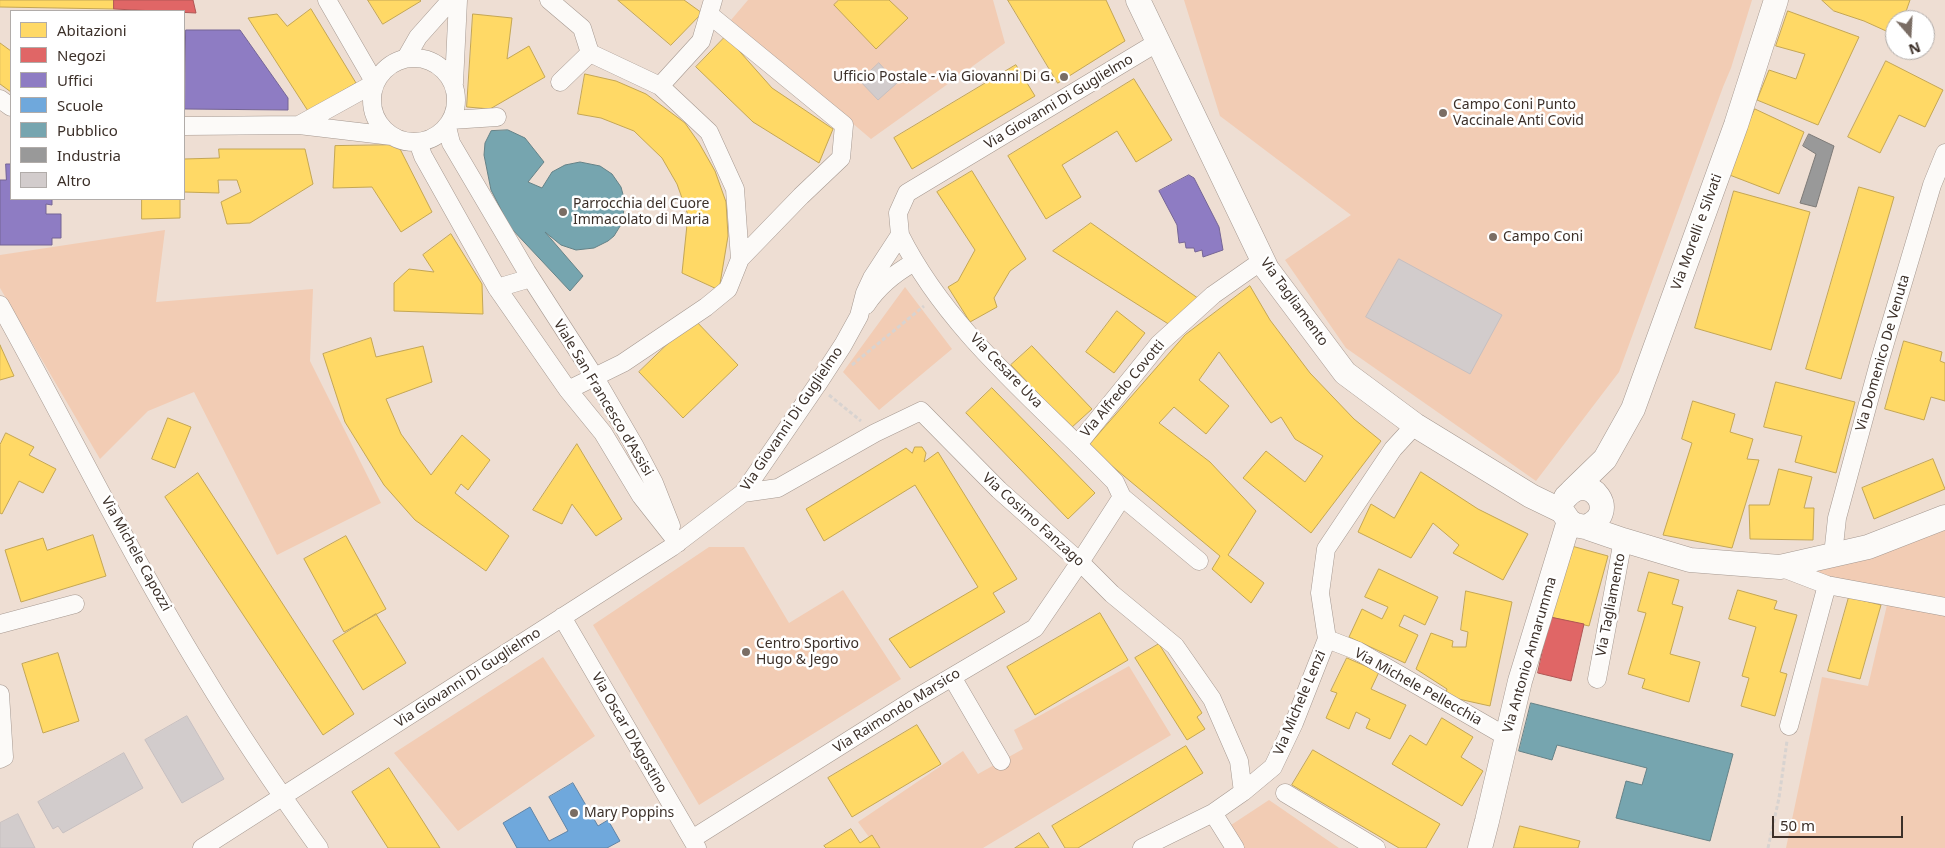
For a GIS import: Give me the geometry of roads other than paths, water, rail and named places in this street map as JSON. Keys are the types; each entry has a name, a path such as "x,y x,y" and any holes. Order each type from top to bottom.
{"main road":[{"name":"Via Tagliamento","path":"1138,0 1266,269 1345,372 1415,425 1531,496 1579,508"},
{"name":"Via Morelli e Silvati","path":"1605,459 1633,409 1736,125 1776,0"},
{"name":"Via Antonio Annarumma","path":"1480,848 1520,681 1579,508 1605,459"},
{"path":"1579,508 1623,540"},
{"name":"Via Tagliamento","path":"1623,540 1690,560 1780,567 1868,547 1945,517"}],"street":[{"path":"327,0 375,83"},
{"path":"406,58 418,37 451,0"},
{"path":"185,126 299,125 392,136 404,141 418,142 429,140 449,123 456,108 457,96 454,83 458,0"},
{"path":"550,0 582,28 590,53 660,86 709,132 735,189 740,258"},
{"path":"568,390 623,363 728,289 740,258 801,196 842,158 844,126 712,8 701,41 660,86"},
{"name":"Via Giovanni Di Guglielmo","path":"202,848 678,543 743,493 826,389 843,345 859,316 865,293 872,278 900,235 898,213 907,193 1158,42"},
{"path":"560,82 590,53"},
{"path":"392,136 382,128 372,106 375,83 382,71 406,58 421,58 434,62 446,71 454,83"},
{"path":"299,125 375,83"},
{"path":"449,123 497,117"},
{"name":"Viale San Francesco d'Assisi","path":"449,123 451,143 531,278 594,376 634,445 654,483 678,543"},
{"name":"Viale San Francesco d'Assisi","path":"418,142 422,156 497,288 568,390 603,433 640,496 678,543"},
{"name":"Via Domenico De Venuta","path":"1832,555 1837,518 1879,363 1932,185 1945,153"},
{"name":"Via Cesare Uva","path":"900,235 914,263 952,314 994,361 1115,482 1122,497 1199,561"},
{"name":"Via Alfredo Covotti","path":"1078,444 1160,344 1213,295 1263,260"},
{"path":"859,316 872,297 887,282 899,271 914,263"},
{"path":"497,288 531,278"},
{"name":"Via Michele Capozzi","path":"0,305 132,550 202,672 282,797 319,848"},
{"name":"Via Cosimo Fanzago","path":"743,493 778,488 874,433 921,411 999,490 1080,562 1112,594 1175,646 1212,699 1240,761 1243,792"},
{"name":"Via Michele Lenzi","path":"1142,848 1214,814 1273,767 1294,723 1327,639 1320,593 1326,548 1393,449 1415,425"},
{"path":"1080,562 1122,497"},
{"name":"Via Tagliamento","path":"1596,680 1623,540"},
{"name":"Via Raimondo Marsico","path":"694,843 952,677 1035,628 1080,562"},
{"name":"Via Tagliamento","path":"1780,567 1827,585 1945,607"},
{"path":"1789,726 1827,585"},
{"path":"0,624 75,604"},
{"name":"Via Oscar D'Agostino","path":"562,618 694,843"},
{"name":"Via Michele Pellecchia","path":"1327,639 1358,652 1507,737"},
{"path":"952,677 1001,761"},
{"path":"0,694 4,757 0,759"},
{"path":"1285,793 1376,848"},
{"path":"1214,814 1234,848"}],"place":[{"name":"Ufficio Postale - via Giovanni Di G.","path":"1064,77"},
{"name":"Campo Coni Punto Vaccinale Anti Covid","path":"1443,113"},
{"name":"Parrocchia del Cuore Immacolato di Maria","path":"563,212"},
{"name":"Campo Coni","path":"1493,237"},
{"name":"Centro Sportivo Hugo & Jego","path":"746,652"},
{"name":"Mary Poppins","path":"574,813"}]}
